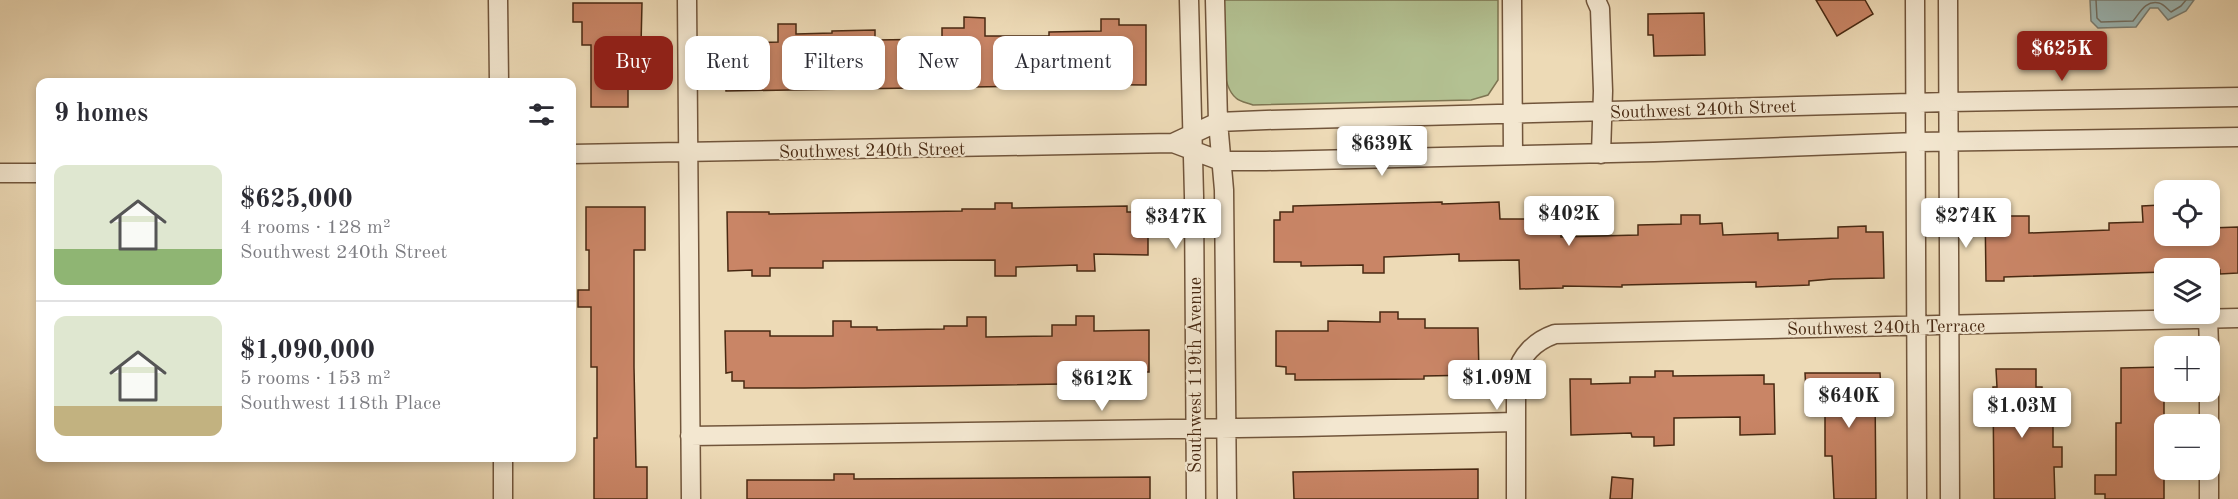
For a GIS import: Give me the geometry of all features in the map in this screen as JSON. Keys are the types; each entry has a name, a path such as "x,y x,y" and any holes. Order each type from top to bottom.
{"street":[{"path":"498,0 499,78"},
{"path":"687,0 691,499"},
{"name":"Southwest 119th Avenue","path":"1189,0 1196,499"},
{"path":"1215,0 1218,122 1224,190 1227,499"},
{"path":"1512,0 1513,155"},
{"path":"1596,0 1600,9 1603,112 1601,154"},
{"path":"1915,0 1917,499"},
{"path":"1948,0 1950,499"},
{"name":"Southwest 240th Street","path":"576,154 688,154 1173,143 1192,142 1218,122 1916,102 2238,97"},
{"path":"1192,142 1221,161 1601,154 1948,141 2238,137"},
{"path":"0,173 36,173"},
{"name":"Southwest 240th Terrace","path":"2220,319 2238,318"},
{"name":"Southwest 240th Terrace","path":"1515,422 1517,368 1536,344 1555,334 2154,320"},
{"path":"690,436 1515,422 1516,499"},
{"path":"503,462 503,499"},
{"path":"2209,480 2210,499"}],"green space":[{"path":"1223,0 1498,0 1498,80 1488,95 1471,100 1253,105 1236,98 1226,80 1222,52"}],"water":[{"path":"2090,0 2194,0 2186,11 2168,20 2158,8 2150,8 2136,27 2098,28 2091,21"}],"building":[{"path":"1816,0 1865,0 1873,14 1837,36"},
{"path":"573,3 642,3 641,36 594,36 594,90 628,90 628,107 591,107 591,45 582,45 582,22 573,22"},
{"path":"1704,13 1705,55 1654,56 1653,35 1648,35 1648,14"},
{"path":"964,17 985,18 985,36 993,36 993,87 981,87 981,36 942,36 942,28 964,28"},
{"path":"1101,19 1119,19 1119,25 1146,25 1146,85 1133,85 1133,36 1049,36 1049,32 1101,31"},
{"path":"778,24 796,24 796,34 875,30 875,36 782,36 782,90 786,90 726,91 770,90 770,42 778,42"},
{"path":"885,40 897,40 897,88 885,88"},
{"path":"1442,202 1442,204 1499,202 1500,219 1539,219 1539,228 1561,227 1561,237 1638,235 1638,225 1681,224 1681,215 1700,215 1700,224 1722,223 1723,235 1778,233 1778,240 1838,238 1838,227 1866,226 1866,232 1883,232 1884,278 1832,279 1809,281 1809,285 1756,287 1756,282 1520,289 1519,260 1459,261 1459,254 1384,257 1384,273 1363,273 1363,265 1301,266 1301,262 1274,262 1274,220 1280,220 1280,212 1293,212 1293,206"},
{"path":"995,203 1012,203 1012,208 1127,206 1127,212 1137,212 1137,218 1148,218 1148,255 1094,254 1095,271 1077,271 1077,265 1016,267 1016,276 995,276 995,260 823,261 823,268 770,268 770,276 752,276 752,270 728,271 727,212 769,212 769,214 962,211 962,209 995,209"},
{"path":"2154,205 2154,246 2220,246 2220,228 2238,227 2238,273 2220,274 2220,258 2154,258 2154,272 2004,277 2004,281 1986,281 1985,208 2005,208 2005,216 2029,216 2029,233 2109,230 2109,223 2143,222 2142,206"},
{"path":"586,207 645,207 645,250 634,250 634,367 636,467 647,467 647,499 594,499 597,367 591,367 591,307 578,307 578,290 589,290"},
{"path":"1380,312 1398,312 1398,319 1425,319 1425,328 1478,328 1479,375 1424,376 1424,379 1295,380 1295,374 1286,374 1286,367 1276,366 1276,331 1328,331 1328,321 1380,322"},
{"path":"1076,316 1094,316 1094,331 1149,330 1149,372 1139,372 1139,379 1128,379 1128,383 804,388 744,388 744,381 732,381 732,372 726,373 725,331 770,331 770,336 833,336 833,321 851,321 851,327 877,327 877,330 944,329 944,326 967,326 967,317 986,317 986,337 1052,336 1052,325 1076,325"},
{"path":"2154,367 2154,402 2164,402 2164,414 2154,414 2154,480 2164,480 2164,499 2105,499 2105,494 2095,494 2095,475 2116,475 2116,423 2121,423 2121,368"},
{"path":"1996,369 2036,369 2036,387 2042,387 2043,425 2053,425 2053,447 2062,447 2062,467 2054,467 2055,499 1994,499 1993,387 1997,387"},
{"path":"1655,371 1673,371 1673,376 1764,375 1764,384 1774,384 1775,434 1740,435 1740,417 1674,418 1674,445 1654,446 1654,437 1632,437 1631,433 1571,435 1570,379 1591,379 1591,384 1630,383 1630,377 1655,377"},
{"path":"1805,373 1880,373 1881,390 1875,390 1876,499 1834,499 1832,456 1825,456 1825,415 1815,416 1815,393 1806,393"},
{"path":"1478,469 1478,499 1294,499 1293,472"},
{"path":"834,474 854,474 854,479 1150,477 1150,499 747,499 747,480 834,480"},
{"path":"1612,477 1633,479 1632,499 1610,499"}]}
